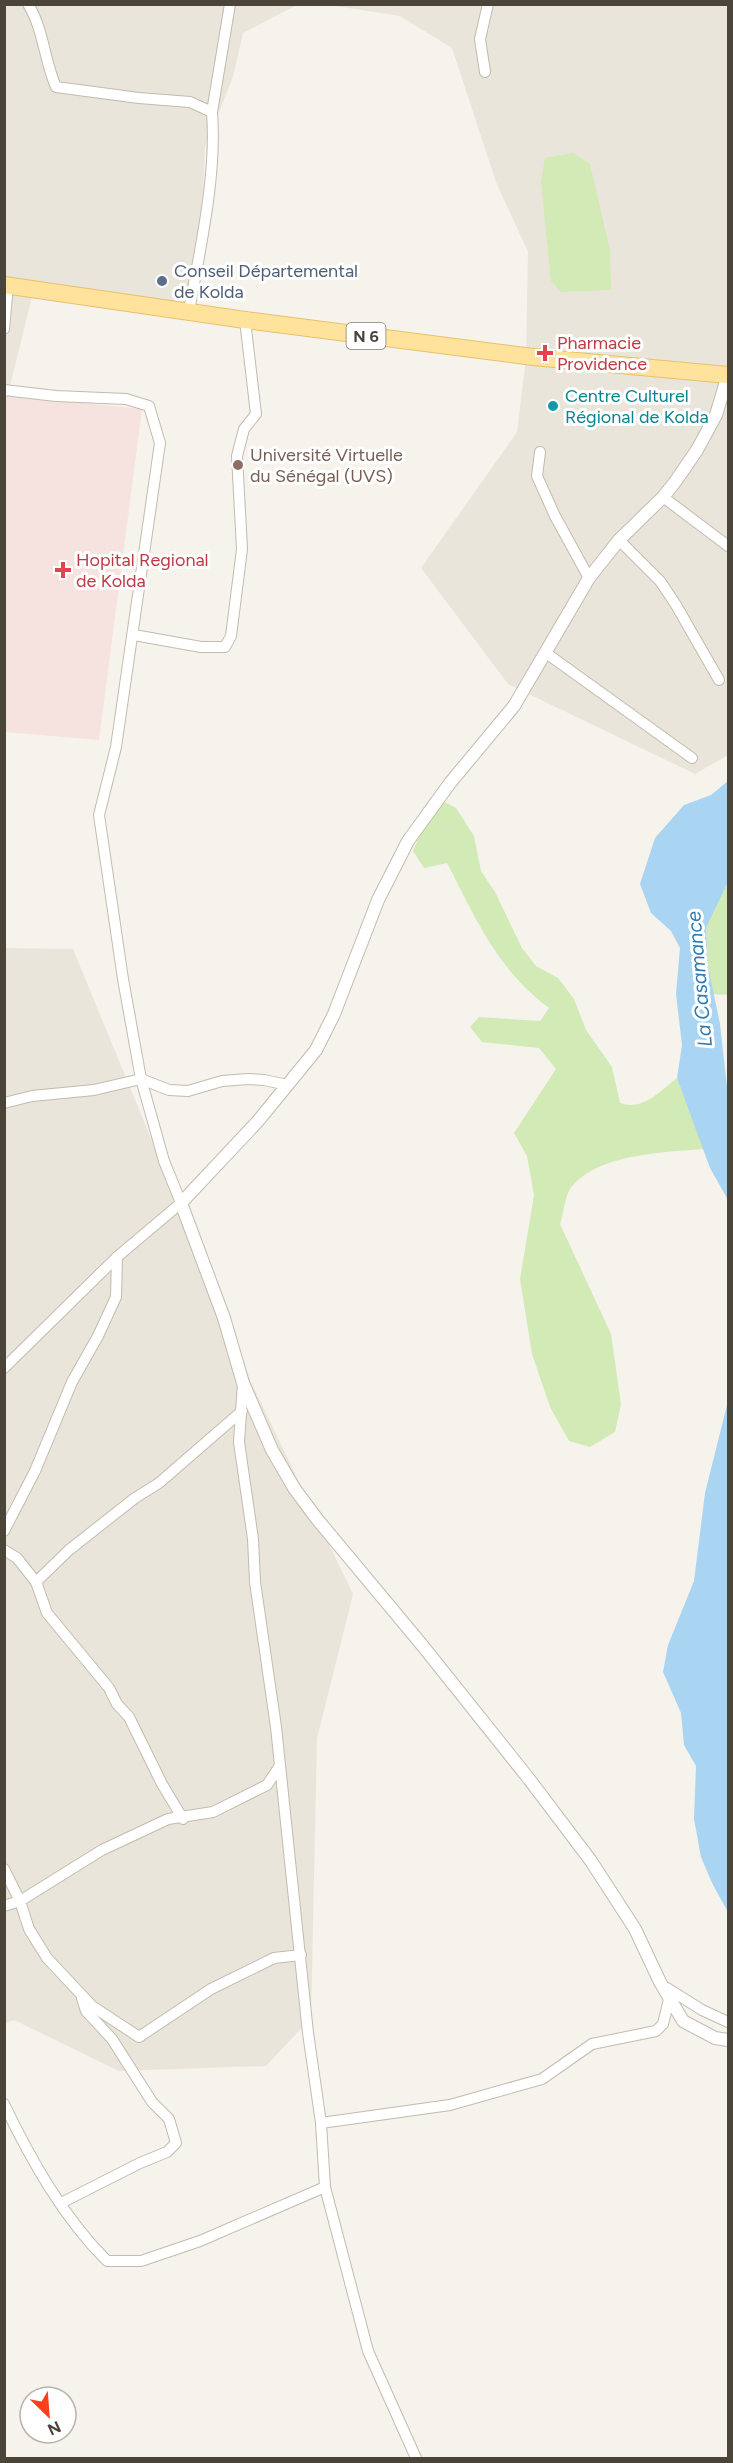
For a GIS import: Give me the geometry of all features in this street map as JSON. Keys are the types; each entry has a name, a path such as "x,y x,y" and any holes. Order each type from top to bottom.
{"main road":[{"name":"N 6","path":"6,285 245,320 533,357 728,375"}],"street":[{"path":"28,4 36,18 56,87 190,102 212,112"},
{"path":"189,311 205,221 214,133 212,112 230,4"},
{"path":"485,72 480,39 488,4"},
{"path":"4,329 6,285"},
{"path":"134,635 201,647 225,647 231,636 242,549 237,456 244,429 256,414 245,320"},
{"path":"4,1368 117,1257 181,1203 258,1121 288,1085 325,1034 368,923 402,851 450,783 514,706 589,578 619,540 663,497 697,450 717,415 728,375"},
{"path":"4,390 56,396 126,399 149,406 160,443 116,747 99,816 123,979 141,1079 164,1161 224,1318 243,1383 272,1450 294,1488 317,1519 422,1644 591,1861 634,1929 660,1982 670,1994 683,2021 715,2038 729,2040"},
{"path":"540,452 537,476 555,516 589,578"},
{"path":"663,497 729,546"},
{"path":"619,540 660,581 719,680"},
{"path":"546,653 692,758"},
{"path":"4,1103 32,1096 94,1090 141,1079 169,1090 188,1091 222,1081 248,1079 288,1085"},
{"path":"4,1531 35,1471 72,1382 98,1336 116,1297 117,1257"},
{"path":"243,1383 239,1442 253,1539 255,1582 279,1767 308,2033 321,2123 325,2187 368,2351 416,2458"},
{"path":"36,1582 77,1543 135,1498 159,1483 242,1411"},
{"path":"4,1550 17,1558 36,1582 47,1612 109,1688 117,1704 129,1717 157,1775 183,1818"},
{"path":"4,1906 20,1901 102,1850 168,1819 213,1812 267,1785 279,1767"},
{"path":"4,1869 20,1901 29,1929 47,1958 92,2006 139,2037 211,1989 274,1958 301,1955"},
{"path":"321,2123 450,2105 542,2079 592,2044 656,2031 663,2024 670,1994"},
{"path":"670,1994 729,2022"},
{"path":"61,2203 167,2152 176,2143 169,2119 152,2102 112,2039 86,2011 81,1995"},
{"path":"4,2104 27,2152 86,2240 107,2261 141,2261 200,2241 325,2187"}],"shaded area":[{"path":"4,5 297,5 243,33 233,77 205,147 202,216 185,303 36,281 10,386 4,385"},
{"path":"329,5 728,5 728,755 695,774 508,684 421,568 517,432 526,358 528,252 496,182 452,48 400,16"},
{"name":"Hopital Regional de Kolda","path":"4,395 142,409 99,740 5,732"},
{"path":"5,948 73,949 252,1384 353,1594 317,1738 311,2018 266,2066 119,2071 14,2020 5,2024"}],"green space":[{"path":"573,153 590,164 610,250 611,290 561,292 551,281 541,182 545,158"},
{"path":"445,802 456,808 474,836 481,871 495,892 522,948 536,966 558,978 574,999 586,1030 612,1067 620,1103 636,1104 650,1099 677,1078 704,1149 634,1156 616,1161 585,1175 573,1185 568,1193 560,1224 611,1334 621,1404 615,1432 590,1447 569,1441 550,1407 532,1354 520,1279 534,1195 527,1156 514,1133 556,1069 539,1048 482,1042 470,1027 479,1017 540,1021 549,1008 515,977 489,942 447,863 424,868 413,851 422,830"},
{"path":"728,882 728,995 712,994 706,928"}],"water":[{"name":"La Casamance","path":"728,781 728,882 706,928 708,966 720,1024 728,1096 728,1200 710,1168 677,1078 682,1045 676,994 680,948 671,931 651,913 640,884 655,838 684,805 711,795"},
{"path":"728,1401 728,1912 701,1857 694,1819 696,1766 684,1745 681,1713 663,1672 668,1645 694,1581 705,1493"}],"place":[{"name":"Conseil Départemental de Kolda","path":"162,281"},
{"name":"Pharmacie Providence","path":"545,353"},
{"name":"Centre Culturel Régional de Kolda","path":"553,406"},
{"name":"Université Virtuelle du Sénégal (UVS)","path":"238,465"},
{"name":"Hopital Regional de Kolda","path":"63,570"}]}
